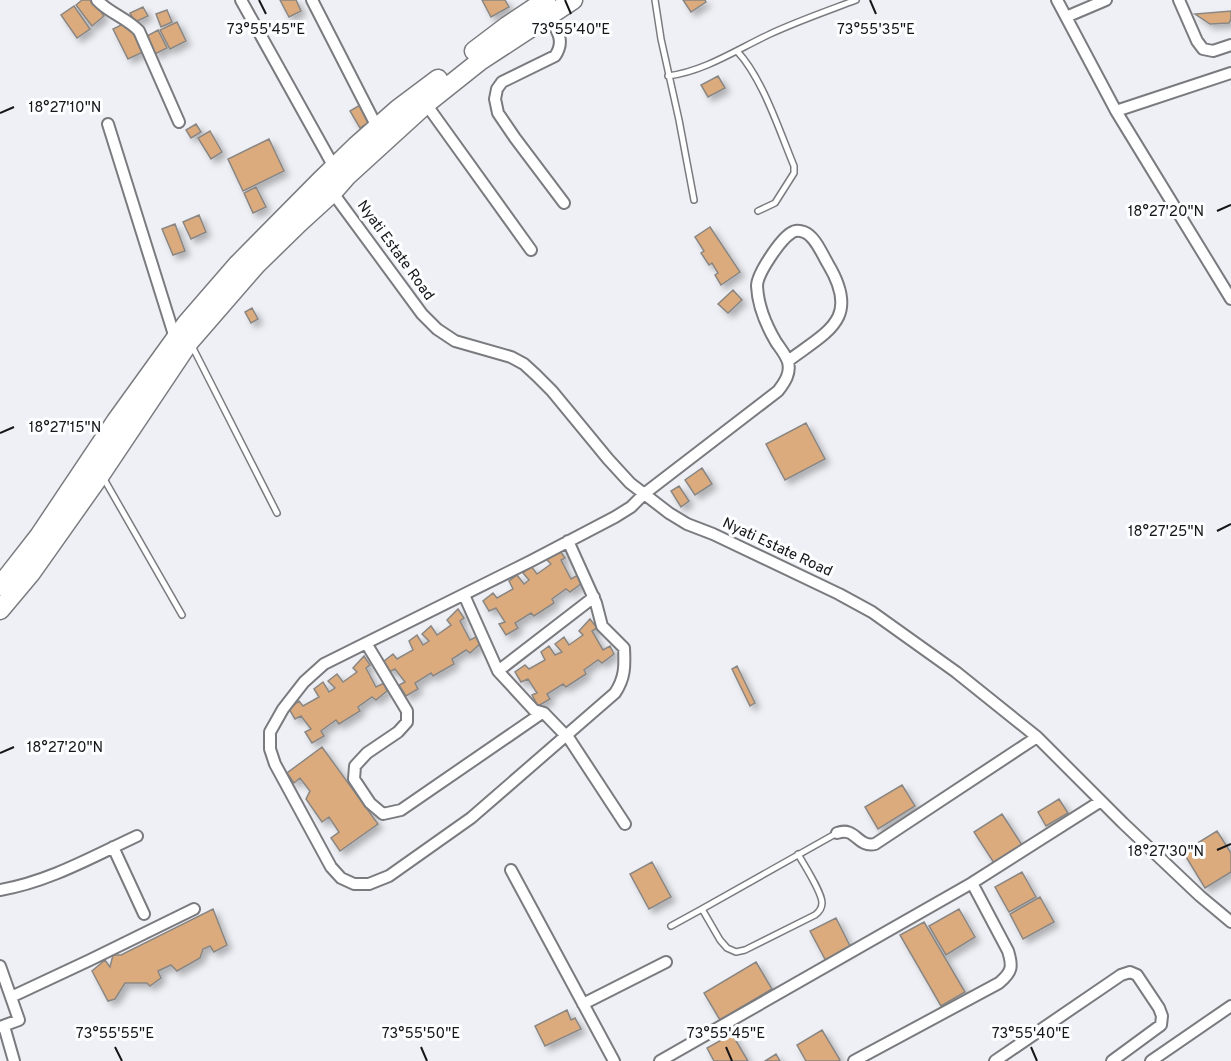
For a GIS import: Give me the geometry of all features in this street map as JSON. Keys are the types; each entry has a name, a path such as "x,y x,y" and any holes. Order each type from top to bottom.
{"highway":[{"path":"0,586 39,536 116,421 182,340 299,223 329,180 377,128 398,109 507,26 544,4 573,0"},
{"path":"329,180 347,176 426,104 480,61 544,4"},
{"path":"0,610 32,573 101,474 182,340"}],"street":[{"path":"97,0 110,12 139,31 179,122"},
{"name":"Nyati Estate Road","path":"241,0 329,180 422,314 437,329 455,341 511,357 524,364 552,391 630,483 669,513 687,524 766,559 872,612 956,672 1036,737 1200,896 1231,922"},
{"path":"312,0 377,128"},
{"path":"1057,0 1116,111 1231,299"},
{"path":"1066,16 1106,0"},
{"path":"1179,0 1197,41 1203,49 1213,51 1231,45"},
{"path":"544,4 560,36 560,50 555,56 502,82 497,89 495,99 498,113 564,203"},
{"path":"1116,111 1231,73"},
{"path":"426,104 531,250"},
{"path":"108,124 182,340"},
{"path":"568,542 594,597 602,626 624,648 623,682 615,693 471,818 417,857 389,876 369,884 354,884 341,878 331,867 275,764 270,749 270,732 283,709 303,682 324,664 615,517 631,507 644,494 778,391 788,375 788,361 768,328 759,306 757,284 762,270 782,241 797,230 806,232 812,238 836,278 842,307 840,316 834,325 788,361"},
{"path":"464,595 498,671 534,710 542,713 566,736 626,824"},
{"path":"498,671 594,597"},
{"path":"366,644 407,711 407,722 398,732 367,753 355,766 354,779 370,803 383,814 401,810 542,713"},
{"path":"837,833 851,832 866,845 875,844 1036,737"},
{"path":"660,1061 972,883 1101,801"},
{"path":"0,891 41,880 136,836"},
{"path":"113,847 144,914"},
{"path":"511,870 614,1061"},
{"path":"854,1061 999,983 1007,976 1011,969 1008,951 972,883"},
{"path":"11,997 194,909"},
{"path":"583,1004 666,962"},
{"path":"0,966 19,1020 2,1027 14,1061"},
{"path":"995,1061 1121,975 1130,972 1137,975 1159,1008 1162,1017 1161,1025 1112,1061"},
{"path":"1151,1061 1231,1006"}],"lane":[{"path":"655,0 660,39 679,120 694,200"},
{"path":"668,76 704,67 770,34 856,0"},
{"path":"737,51 753,71 794,166 794,173 775,203 758,211"},
{"path":"182,340 277,513"},
{"path":"101,474 182,615"},
{"path":"671,927 837,833"},
{"path":"702,909 720,940 727,948 736,952 745,950 815,915 821,910 820,894 798,854"}],"building":[{"path":"82,0 92,0 104,16 92,26 76,5"},
{"path":"280,0 296,0 301,11 289,17"},
{"path":"482,0 505,0 509,7 491,17"},
{"path":"683,0 705,0 706,2 691,12"},
{"path":"74,6 90,29 77,38 61,15"},
{"path":"143,7 148,16 135,22 130,13"},
{"path":"167,10 172,22 161,27 156,14"},
{"path":"1231,11 1229,23 1210,24 1195,14"},
{"path":"177,22 186,41 170,49 160,30"},
{"path":"123,24 132,30 143,52 128,59 113,29"},
{"path":"158,30 167,48 155,54 147,36"},
{"path":"718,76 725,88 708,97 701,85"},
{"path":"360,105 370,122 360,128 350,111"},
{"path":"196,124 201,132 191,138 186,130"},
{"path":"210,131 222,152 211,159 198,138"},
{"path":"269,139 284,171 243,191 228,159"},
{"path":"256,187 266,207 253,213 244,193"},
{"path":"199,215 206,232 191,239 183,222"},
{"path":"175,224 185,251 173,255 162,229"},
{"path":"710,227 740,272 721,285 715,275 718,273 712,263 709,265 701,253 704,251 695,237"},
{"path":"733,290 742,300 728,313 718,304"},
{"path":"252,308 258,319 251,323 245,312"},
{"path":"806,423 825,459 785,480 766,444"},
{"path":"702,468 712,484 695,495 685,480"},
{"path":"679,486 689,501 681,507 671,491"},
{"path":"558,548 565,558 561,560 571,579 578,575 582,583 570,592 566,589 552,599 554,603 534,616 531,613 515,623 518,628 506,635 499,624 505,622 496,608 489,611 483,601 493,593 497,598 513,589 509,581 517,575 524,584 529,580 523,573 531,566 537,574 551,564 547,560"},
{"path":"458,609 464,618 460,621 470,640 478,636 481,643 470,653 466,650 452,659 454,664 433,676 431,673 415,683 418,689 406,696 399,685 405,682 395,669 389,672 383,662 393,654 397,659 413,650 409,641 417,635 423,645 429,641 422,634 431,626 437,635 451,625 447,620"},
{"path":"590,619 597,628 592,631 603,650 610,646 614,654 602,663 598,660 584,670 586,674 566,687 563,684 547,694 550,699 538,706 532,695 537,693 528,679 521,682 515,672 525,665 529,669 545,660 541,652 549,646 555,655 562,652 555,644 564,637 569,645 583,635 579,631"},
{"path":"364,656 370,665 366,668 376,687 384,683 387,691 376,700 372,697 358,707 360,711 339,724 336,720 321,731 324,736 312,743 305,732 311,729 301,716 295,719 289,709 299,701 303,706 319,697 314,689 323,682 329,692 335,688 328,681 337,674 343,682 357,672 353,668"},
{"path":"737,666 755,703 750,706 732,669"},
{"path":"322,747 378,824 340,851 331,838 339,832 329,817 322,822 306,799 310,791 300,778 294,783 287,773"},
{"path":"902,785 915,806 878,829 865,807"},
{"path":"1059,799 1068,813 1046,826 1038,812"},
{"path":"1002,814 1022,845 994,863 974,832"},
{"path":"1217,831 1231,853 1231,872 1205,888 1183,852"},
{"path":"652,862 671,897 649,909 630,874"},
{"path":"1022,872 1036,897 1009,912 995,887"},
{"path":"1040,897 1054,922 1023,939 1010,914"},
{"path":"213,909 227,945 214,952 210,946 203,949 200,958 177,971 171,965 158,971 161,978 150,986 147,983 125,983 115,999 108,1001 92,971 105,960 110,967 113,955 121,955"},
{"path":"959,909 975,937 946,955 929,926"},
{"path":"836,918 851,948 826,961 810,931"},
{"path":"924,922 965,992 941,1006 900,935"},
{"path":"756,962 772,989 720,1020 704,993"},
{"path":"567,1010 571,1020 575,1018 581,1029 545,1046 535,1026"},
{"path":"822,1030 840,1060 806,1061 797,1045"},
{"path":"732,1034 748,1061 714,1061 707,1048"},
{"path":"776,1054 780,1061 765,1061"}]}
